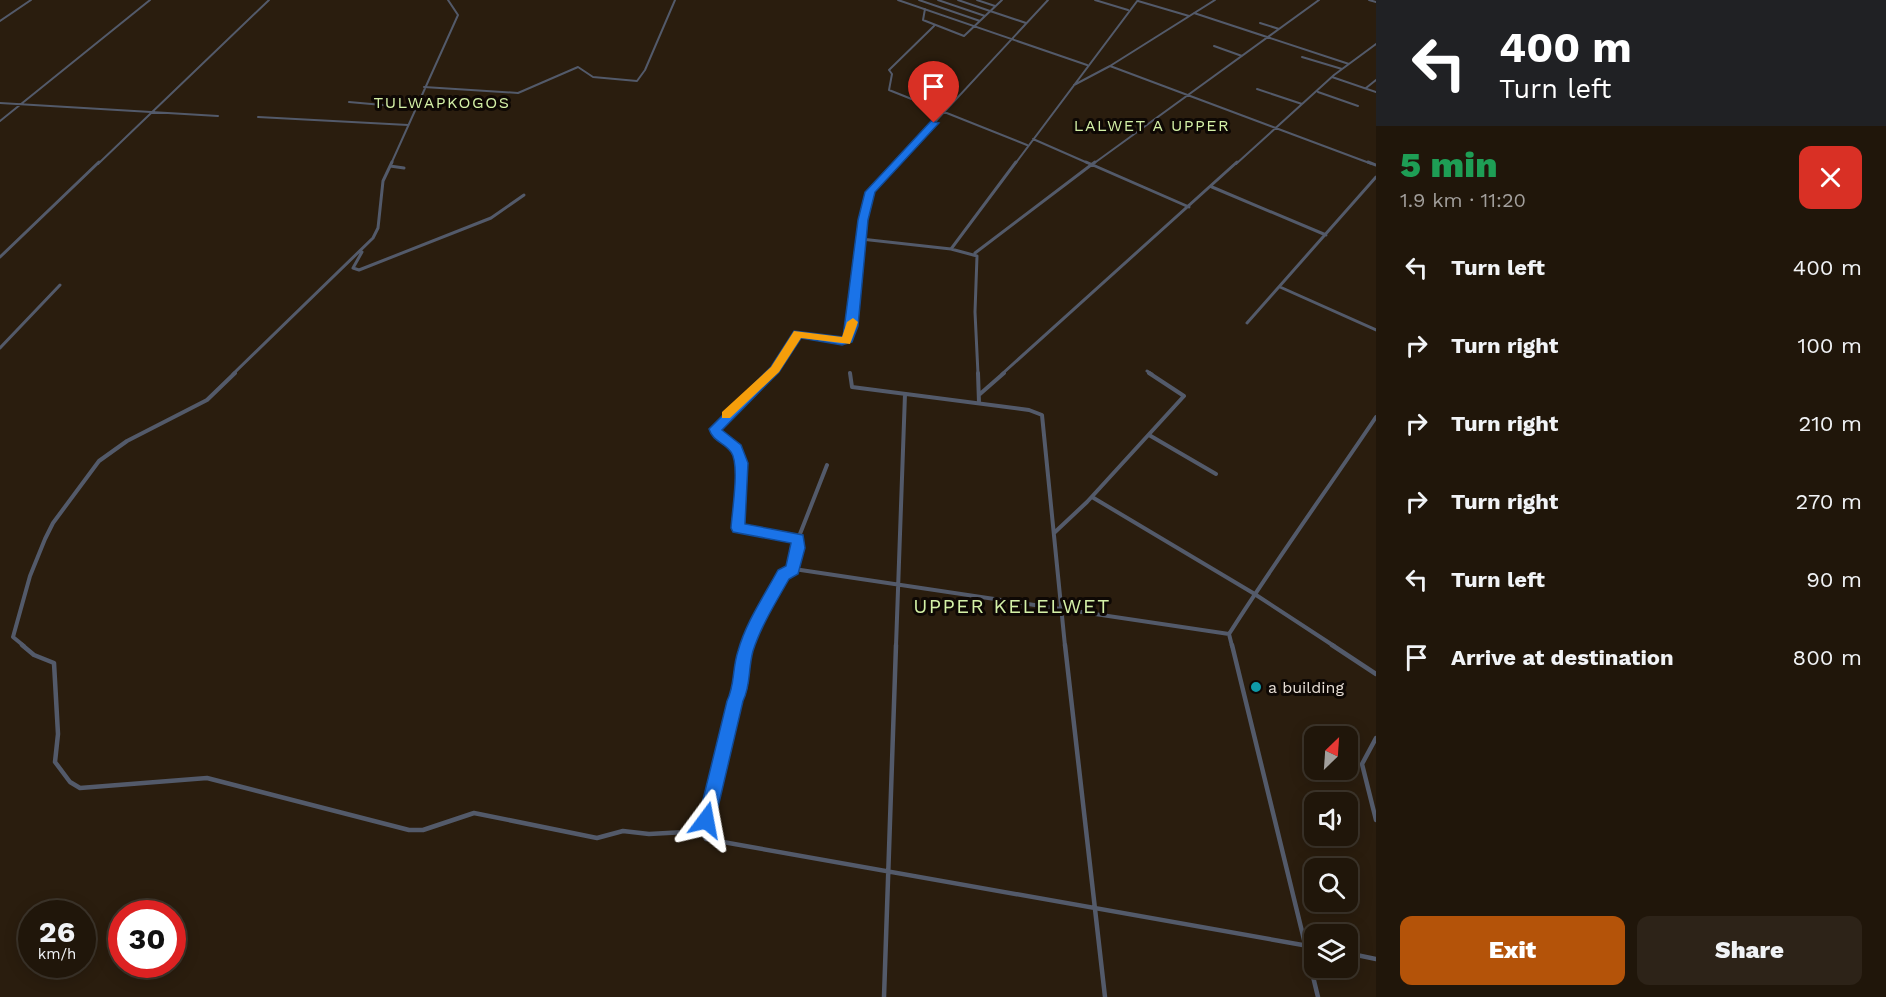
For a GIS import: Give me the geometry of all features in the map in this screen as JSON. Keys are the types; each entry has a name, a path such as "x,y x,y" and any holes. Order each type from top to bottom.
{"street":[{"path":"0,21 32,0"},
{"path":"0,120 150,0"},
{"path":"0,257 269,0"},
{"path":"448,0 458,15 390,166 381,191 376,232 362,249 207,400 107,453 53,523 30,576 13,637 34,655 54,663 58,734 55,762 70,782 80,788 207,778 409,830 423,831 474,813 597,838 623,831 649,834 704,831"},
{"path":"424,87 518,93 566,70 578,67 593,77 637,81 645,70 675,0"},
{"path":"898,0 1087,65"},
{"path":"919,0 980,21"},
{"path":"938,0 985,16"},
{"path":"958,0 1026,23"},
{"path":"977,0 996,6"},
{"path":"925,9 923,20 964,36 1002,0"},
{"path":"798,539 738,528 742,463 736,448 717,436 715,429 775,370 798,334 842,341 848,339 852,326 861,239 872,189 1048,0"},
{"path":"1095,0 1128,10"},
{"path":"951,249 1128,10 1138,0 1189,16"},
{"path":"1073,85 1110,66 1215,0"},
{"path":"861,239 975,253 1035,206 1319,0"},
{"path":"1370,0 1376,2"},
{"path":"934,12 945,2"},
{"path":"1193,13 1349,64"},
{"path":"1260,23 1280,29"},
{"path":"934,26 889,70 892,74 889,90 1027,145"},
{"path":"980,394 1332,77 1376,44"},
{"path":"1214,46 1243,56"},
{"path":"1302,57 1342,69"},
{"path":"1110,66 1376,165"},
{"path":"1332,77 1376,92"},
{"path":"1366,89 1376,80"},
{"path":"1257,89 1303,105"},
{"path":"1318,92 1358,106"},
{"path":"349,102 416,108"},
{"path":"0,103 218,116"},
{"path":"258,117 408,125"},
{"path":"1033,139 1189,207"},
{"path":"390,166 404,168"},
{"path":"1247,322 1374,182 1376,177"},
{"path":"1212,187 1326,235"},
{"path":"362,249 353,268 359,270 373,266 420,243 490,218 524,195"},
{"path":"975,253 977,256 975,312 979,403"},
{"path":"0,348 60,285"},
{"path":"1280,287 1376,330"},
{"path":"1054,533 1092,497 1184,394 1147,372"},
{"path":"850,373 852,387 1029,410 1042,415 1105,997"},
{"path":"884,997 898,584 905,471 905,394"},
{"path":"1304,938 1229,634 1253,593 1376,417"},
{"path":"1149,435 1216,474"},
{"path":"793,569 797,558 798,539 827,465"},
{"path":"1092,497 1253,593 1376,674"},
{"path":"1229,634 796,567 783,574 752,633 745,652 740,673 742,686 735,701 704,831 706,839 1094,906 1304,946"},
{"path":"1376,738 1362,764 1362,771 1376,820"},
{"path":"1358,956 1376,959"},
{"path":"1314,978 1318,997"}],"slow traffic":[{"path":"726,415 775,370 796,335 800,333 846,342 853,322"}],"place":[{"name":"a building","path":"1256,687"}],"district":[{"name":"TULWAPKOGOS","path":"442,102"},
{"name":"LALWET A UPPER","path":"1152,125"},
{"name":"UPPER KELELWET","path":"1012,606"}],"route":[{"path":"706,820 735,701 742,686 740,673 745,652 752,633 783,574 793,569 798,548 798,539 753,533 738,528 736,514 742,463 736,448 717,436 715,429 721,420 775,370 796,335 800,333 846,342 852,326 863,220 868,208 870,192 934,123"}]}
